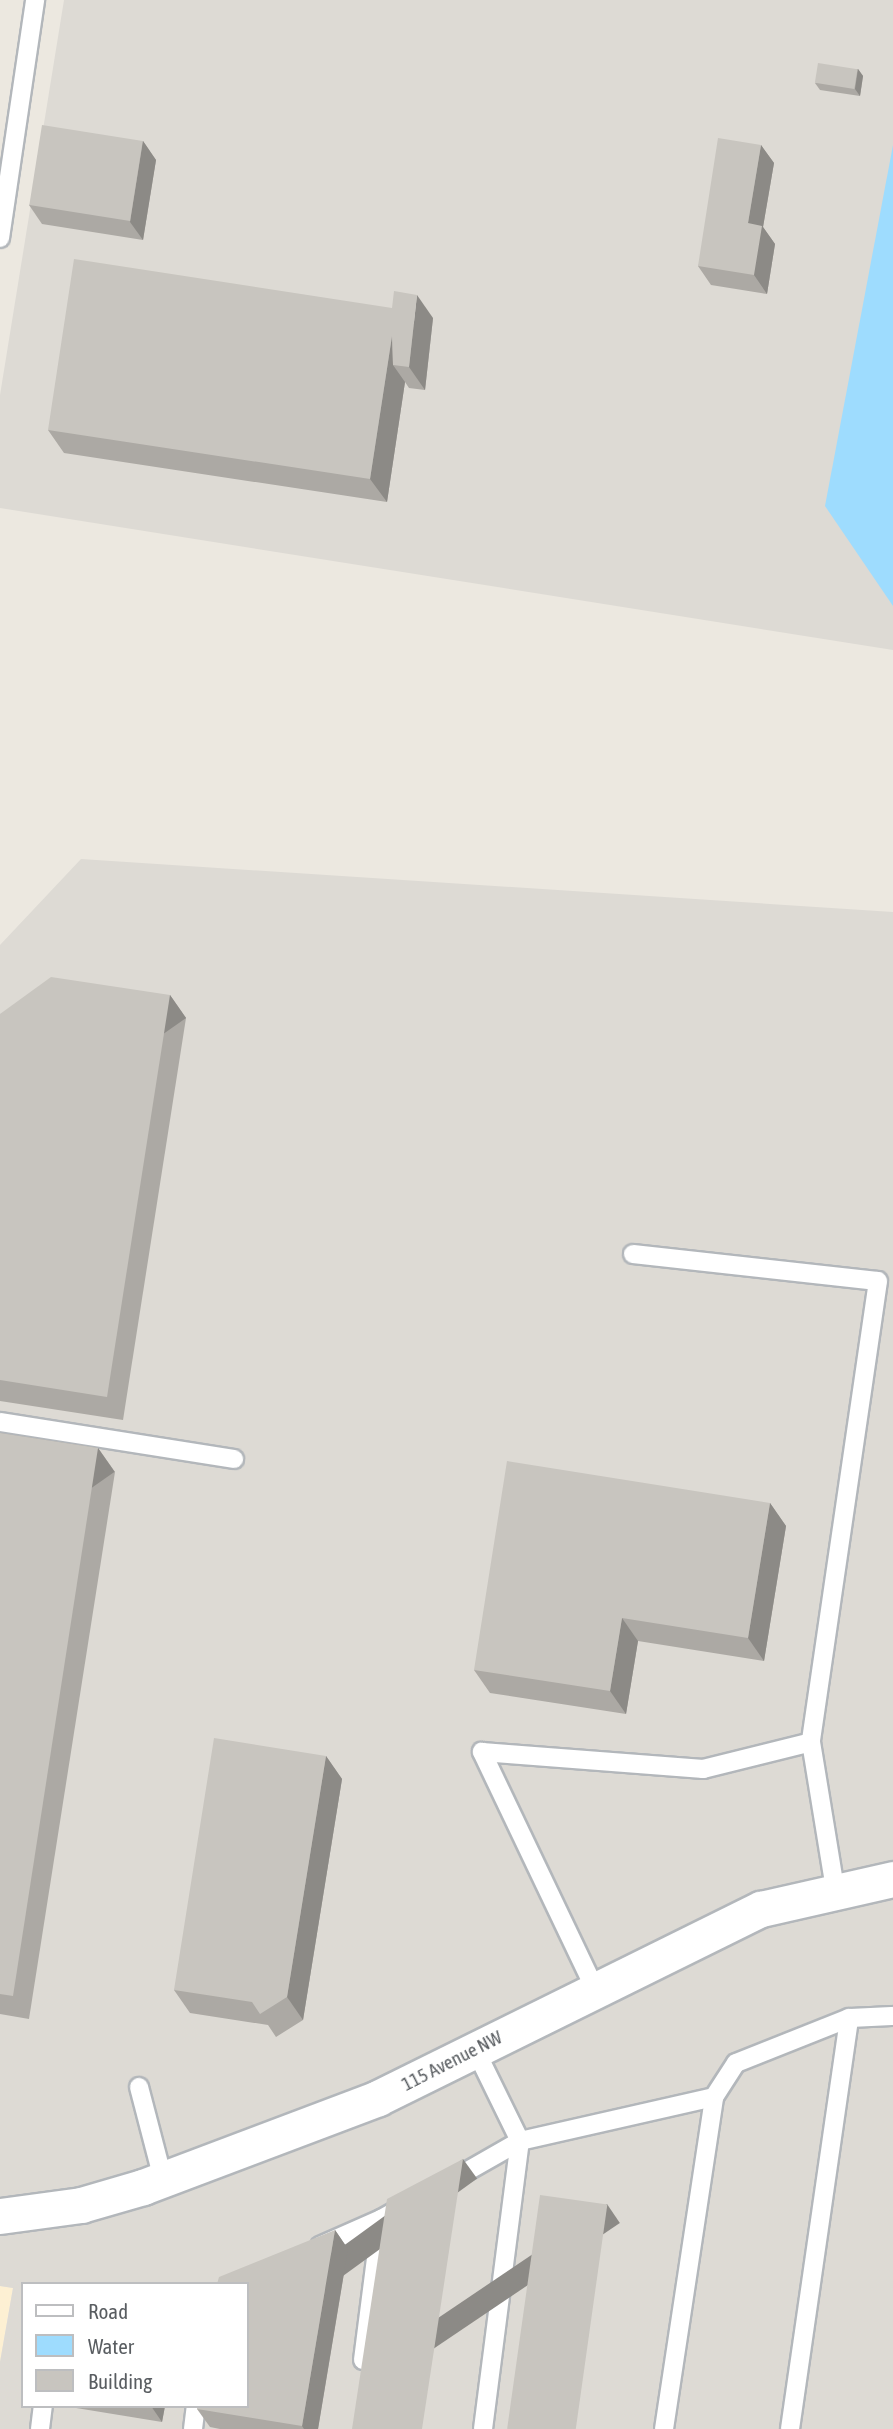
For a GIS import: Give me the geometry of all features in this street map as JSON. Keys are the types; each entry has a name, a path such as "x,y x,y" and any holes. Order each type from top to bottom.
{"street":[{"name":"115 Avenue NW","path":"0,2216 81,2205 163,2179 377,2098 761,1909 835,1889 893,1879"}],"lane":[{"path":"0,238 35,0"},
{"path":"633,1254 878,1281 811,1742 835,1889"},
{"path":"0,1422 234,1458"},
{"path":"595,1989 482,1752 703,1769 811,1742"},
{"path":"664,2429 714,2097 736,2063 849,2018 893,2016"},
{"path":"790,2429 849,2018"},
{"path":"475,2049 520,2141 483,2429"},
{"path":"139,2087 163,2179"},
{"path":"306,2252 381,2220 520,2141 714,2097"},
{"path":"361,2377 381,2220"},
{"path":"40,2429 43,2408"},
{"path":"192,2429 196,2408"}],"shaded area":[{"path":"64,0 893,0 893,650 0,508 0,395"},
{"path":"81,859 893,912 893,2429 0,2429 0,2362 13,2288 0,2286 0,945"},
{"path":"0,2286 13,2288 0,2362"}],"water":[{"path":"893,145 893,606 825,506"}],"building":[{"path":"818,63 858,69 854,89 815,83"},
{"path":"42,125 143,141 130,221 29,205"},
{"path":"718,138 761,145 748,223 762,226 754,275 698,266"},
{"path":"74,259 392,308 394,291 417,295 409,367 393,365 392,336 370,479 48,430"},
{"path":"51,977 170,995 107,1397 0,1380 0,1014"},
{"path":"0,1433 98,1448 13,1996 0,1994"},
{"path":"507,1461 770,1503 748,1638 622,1618 610,1691 474,1670"},
{"path":"214,1738 326,1756 287,1997 260,2014 252,2002 174,1990"},
{"path":"463,2159 422,2429 352,2429 387,2199"},
{"path":"540,2195 607,2204 576,2429 507,2429"},
{"path":"335,2230 302,2426 197,2409 248,2408 248,2282 218,2282 219,2277"}]}
